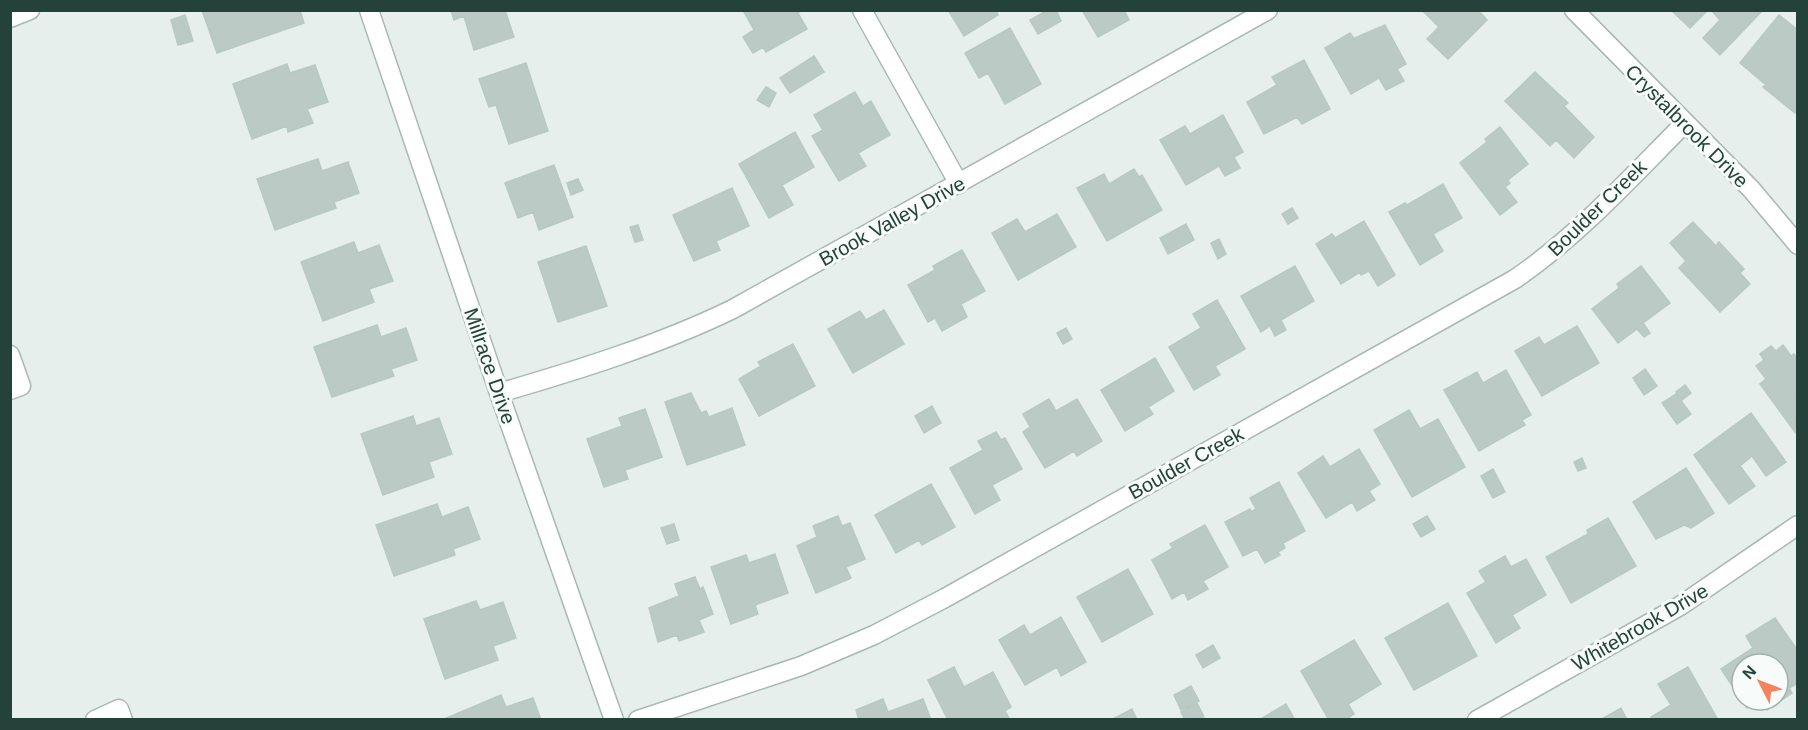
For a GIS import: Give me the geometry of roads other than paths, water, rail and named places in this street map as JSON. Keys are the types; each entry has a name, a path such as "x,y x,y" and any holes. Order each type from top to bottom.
{"street":[{"path":"10,18 30,10"},
{"name":"Millrace Drive","path":"369,10 499,393 614,720"},
{"path":"862,10 959,184"},
{"name":"Brook Valley Drive","path":"499,393 582,368 697,326 770,290 1268,10"},
{"name":"Crystalbrook Drive","path":"1574,10 1684,124 1751,189 1797,245"},
{"name":"Boulder Creek","path":"638,720 801,666 874,635 945,598 1515,279 1551,254 1583,225 1684,124"},
{"path":"10,355 16,388"},
{"name":"Whitebrook Drive","path":"1477,720 1680,606 1797,525"},
{"path":"95,720 121,714"}]}
